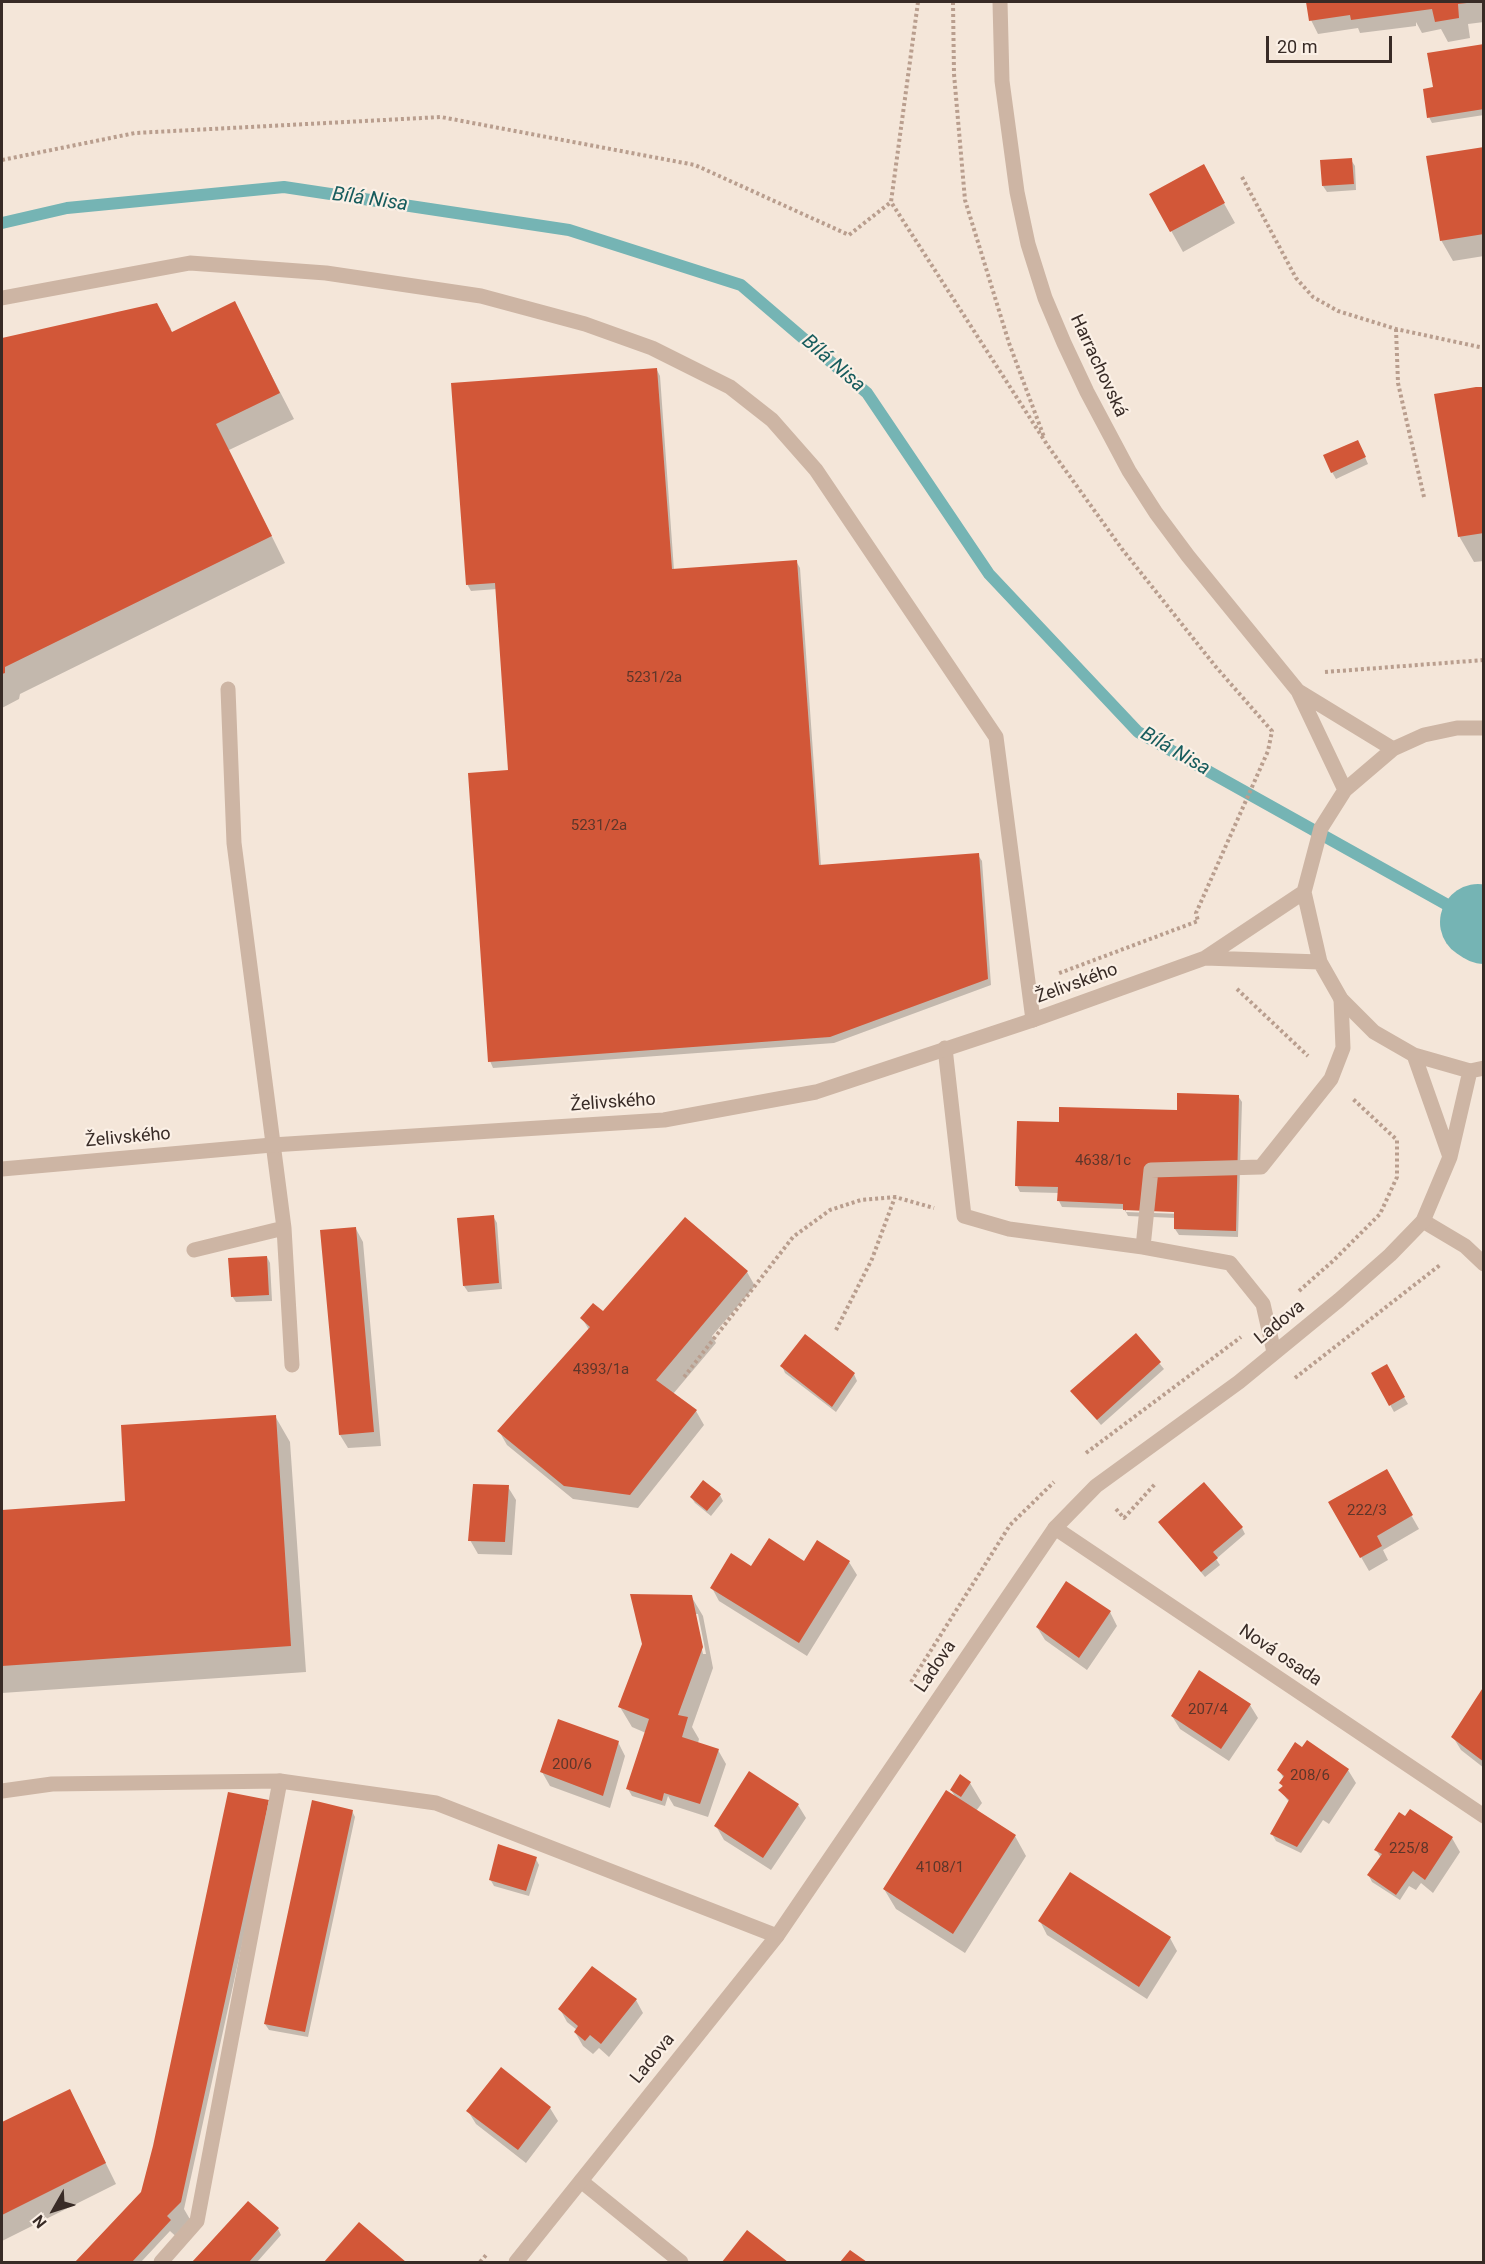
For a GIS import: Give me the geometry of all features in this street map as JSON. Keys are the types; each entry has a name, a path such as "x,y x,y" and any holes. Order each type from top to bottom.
{"street":[{"name":"Harrachovská","path":"1000,2 1002,81 1017,192 1028,244 1045,298 1064,343 1087,393 1129,471 1156,513 1188,556 1298,691 1344,790"},
{"path":"2,298 190,263 326,273 481,296 585,324 652,348 730,387 772,420 816,470 996,737 1033,1020"},
{"path":"228,689 234,843 284,1228 292,1365"},
{"name":"Harrachovská","path":"1298,691 1393,749"},
{"path":"1477,1069 1414,1055 1374,1032 1341,999 1320,962 1304,892 1321,828 1344,790 1393,749 1424,735 1457,728 1484,728"},
{"name":"Želivského","path":"2,1169 272,1145 664,1120 816,1092 1033,1020 1205,958 1304,892"},
{"name":"Želivského","path":"1205,958 1320,962"},
{"path":"1143,1247 1151,1170 1261,1167 1331,1079 1343,1048 1341,999"},
{"path":"945,1048 964,1216 1009,1229 1143,1247 1230,1263 1263,1304 1275,1353"},
{"path":"1414,1055 1450,1157"},
{"name":"Ladova","path":"516,2262 777,1936 1055,1528 1096,1486 1239,1382 1275,1353 1390,1255 1423,1221 1450,1157 1477,1069"},
{"path":"1423,1221 1465,1246 1484,1264"},
{"path":"194,1251 284,1228"},
{"name":"Nová osada","path":"1055,1528 1484,1816"},
{"path":"2,1791 52,1784 280,1781 436,1803 777,1936"},
{"path":"161,2262 197,2221 280,1781"},
{"path":"581,2181 681,2262"}],"path":[{"path":"918,2 891,202 1048,446 1122,549 1216,667 1272,731 1268,751 1196,913 1197,921"},
{"path":"953,2 954,74 965,200 1009,344 1048,446"},
{"path":"2,160 135,133 441,117 695,165 849,235 891,202"},
{"path":"1242,177 1296,278 1312,297 1338,311 1396,329 1484,348"},
{"path":"1396,329 1398,383 1424,498"},
{"path":"1298,691 1322,672 1484,660"},
{"path":"1236,988 1397,1140"},
{"path":"684,1377 793,1237 830,1210 861,1200 895,1197 964,1216"},
{"path":"836,1330 872,1259 895,1197"},
{"path":"905,1691 1010,1525 1059,1477"},
{"path":"480,2262 494,2245"}],"building":[{"path":"1306,2 1467,3 1458,4 1459,18 1435,22 1432,9 1351,20 1350,15 1309,21"},
{"path":"1484,44 1484,109 1427,118 1423,89 1433,87 1427,53"},
{"path":"1484,147 1484,234 1440,241 1426,156"},
{"path":"1352,158 1354,184 1322,186 1320,160"},
{"path":"1204,164 1225,203 1170,232 1149,194"},
{"path":"235,301 280,393 216,424 272,536 5,667 5,673 2,674 2,338 157,303 172,332"},
{"path":"657,368 672,569 797,560 819,865 979,853 988,979 830,1037 488,1062 468,773 508,770 495,583 466,585 451,383"},
{"path":"1484,387 1484,533 1458,537 1434,394"},
{"path":"1358,440 1366,457 1331,473 1323,455"},
{"path":"1177,1093 1239,1095 1236,1231 1174,1229 1174,1212 1123,1210 1123,1204 1057,1201 1058,1187 1015,1186 1017,1121 1059,1122 1059,1107 1177,1110"},
{"path":"494,1215 499,1283 463,1286 457,1218"},
{"path":"685,1217 748,1271 656,1380 697,1410 630,1495 564,1486 497,1431 590,1327 580,1318 593,1303 603,1311"},
{"path":"356,1227 374,1432 339,1435 320,1230"},
{"path":"267,1256 269,1295 231,1297 228,1258"},
{"path":"1136,1333 1161,1362 1097,1420 1070,1391"},
{"path":"805,1334 855,1373 832,1407 780,1366"},
{"path":"1387,1364 1405,1397 1389,1406 1371,1373"},
{"path":"276,1415 291,1646 2,1666 2,1510 125,1501 121,1425"},
{"path":"1387,1469 1413,1515 1377,1536 1382,1546 1360,1558 1328,1502"},
{"path":"703,1480 721,1494 707,1511 690,1497"},
{"path":"1204,1482 1243,1527 1213,1552 1218,1558 1201,1572 1158,1522"},
{"path":"473,1484 509,1485 505,1542 468,1541"},
{"path":"769,1538 804,1561 817,1540 850,1561 799,1643 710,1588 731,1553 751,1566"},
{"path":"1066,1581 1111,1611 1079,1658 1036,1627"},
{"path":"630,1594 692,1595 703,1647 678,1715 688,1717 682,1737 719,1749 700,1804 664,1793 662,1801 626,1789 649,1719 618,1707 642,1644"},
{"path":"1199,1670 1251,1704 1221,1749 1171,1716"},
{"path":"1484,1686 1484,1762 1451,1737"},
{"path":"558,1719 619,1741 603,1796 540,1772"},
{"path":"1307,1740 1349,1769 1297,1847 1270,1834 1289,1800 1278,1790 1283,1786 1279,1783 1284,1776 1277,1770 1295,1742 1302,1747"},
{"path":"749,1771 799,1804 763,1858 714,1826"},
{"path":"960,1774 971,1782 961,1797 950,1790"},
{"path":"946,1790 1016,1835 953,1934 883,1889"},
{"path":"228,1792 269,1800 181,2202 167,2216 171,2220 132,2262 75,2262 141,2192 153,2146"},
{"path":"312,1800 353,1810 305,2032 264,2024"},
{"path":"1410,1809 1453,1837 1425,1880 1413,1871 1396,1895 1367,1875 1382,1854 1374,1850 1399,1812 1405,1816"},
{"path":"498,1844 537,1857 526,1891 489,1880"},
{"path":"1070,1872 1171,1937 1139,1987 1038,1921"},
{"path":"592,1966 637,1999 601,2044 590,2035 585,2041 574,2032 578,2026 558,2009"},
{"path":"501,2067 551,2107 518,2150 466,2111"},
{"path":"70,2089 106,2163 2,2215 2,2122"},
{"path":"248,2201 279,2228 249,2262 192,2262"},
{"path":"359,2222 406,2262 324,2262"},
{"path":"747,2230 788,2262 722,2262"},
{"path":"850,2250 867,2262 840,2262"}],"waterway":[{"name":"Bílá Nisa","path":"2,223 67,208 284,187 569,230 741,285 867,393 989,574 1138,732 1478,922"},
{"name":"Bílá Nisa","path":"1478,922 1484,926"}]}
